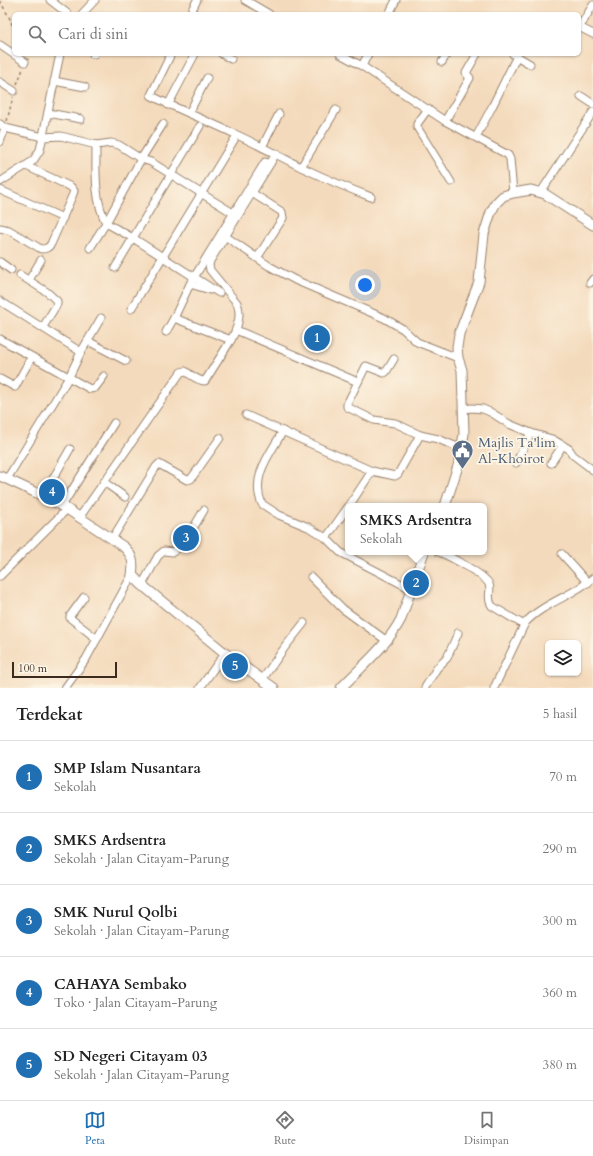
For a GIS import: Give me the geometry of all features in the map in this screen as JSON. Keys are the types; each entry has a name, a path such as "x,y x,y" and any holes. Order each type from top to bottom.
{"street":[{"path":"84,12 95,0"},
{"path":"191,12 197,0"},
{"path":"245,0 266,12"},
{"path":"390,12 396,0"},
{"path":"53,1 66,12"},
{"path":"593,4 581,25 582,28 593,34"},
{"path":"0,45 12,53"},
{"path":"16,56 25,62"},
{"path":"0,182 26,166 37,156 42,143 60,56"},
{"path":"170,56 151,95 168,105 189,113 262,147 301,167 371,197"},
{"path":"168,105 194,56"},
{"path":"226,56 231,59"},
{"path":"344,56 362,66 445,121 508,155 510,159 513,192"},
{"path":"362,66 367,56"},
{"path":"442,62 446,56"},
{"path":"445,121 470,78 466,73 476,56"},
{"path":"476,137 492,107 514,56"},
{"path":"516,56 530,64"},
{"path":"189,113 207,78"},
{"path":"54,81 85,87"},
{"path":"0,82 14,91"},
{"path":"581,96 593,104"},
{"path":"428,109 418,122 417,127 452,182"},
{"path":"301,167 336,110"},
{"path":"541,192 593,112"},
{"path":"48,113 81,119"},
{"path":"262,147 279,114"},
{"path":"90,248 106,223 141,159 163,124"},
{"path":"0,142 3,126 43,138 61,136 96,145 111,143 119,145 141,159 151,162 233,213"},
{"path":"115,268 200,126"},
{"path":"132,309 234,140"},
{"path":"96,145 96,185 98,205 106,223 133,238 219,293"},
{"path":"79,518 181,372 185,371 205,381 231,340 236,330 239,308 233,298 213,274 209,265 225,236 276,154"},
{"path":"166,332 190,284 233,213 265,162 270,164"},
{"path":"0,228 9,230 41,249 46,249 51,244 73,194 72,187 26,166"},
{"path":"0,190 62,218"},
{"path":"446,503 458,466 464,434 462,370 458,358 458,334 479,282 484,234 491,212 496,203 503,196 513,192 531,190 541,192 593,225"},
{"path":"252,192 282,212 284,218 257,258"},
{"path":"225,236 257,258 295,280 384,318 398,326 417,342 458,358"},
{"path":"29,280 41,260"},
{"path":"0,262 11,270"},
{"path":"20,275 52,295 58,302 43,327"},
{"path":"190,284 233,298"},
{"path":"0,301 81,352"},
{"path":"65,688 86,658 132,575 133,560 129,553 112,539 65,508 3,478 69,377 81,352 101,318"},
{"path":"174,318 231,340"},
{"path":"236,330 358,382"},
{"path":"0,339 31,358 88,388 95,388 104,376"},
{"path":"88,341 126,361"},
{"path":"0,379 14,387 31,358"},
{"path":"394,359 384,373 366,366 347,404 347,407 374,420 395,423 420,435 438,439 462,449"},
{"path":"463,409 472,408 487,410 509,424 531,433 552,439 569,449 573,455 593,470"},
{"path":"246,415 372,471 393,476 397,476 420,435"},
{"path":"0,576 65,508 114,423"},
{"path":"282,432 260,470 258,489 260,500 265,506 279,515 308,527 326,538 340,552 345,555"},
{"path":"516,463 531,433"},
{"path":"112,539 159,464 187,480 191,479 220,438"},
{"path":"551,463 563,445"},
{"path":"42,496 70,449"},
{"path":"350,503 372,471"},
{"path":"104,482 125,497"},
{"path":"142,585 158,556 164,551 173,552 180,547 190,534 204,510"},
{"path":"326,538 345,510"},
{"path":"494,688 524,625 529,618 574,592 590,580 562,554"},
{"path":"346,555 411,589"},
{"path":"341,688 387,641 401,618 423,555"},
{"path":"445,555 461,563 486,580 490,587 488,597 492,606 524,625"},
{"path":"132,575 142,585 225,653 274,688"},
{"path":"311,577 343,609 387,641"},
{"path":"84,596 70,618 97,639"},
{"path":"262,680 284,647 304,623"},
{"path":"425,688 437,668 447,658 458,633"},
{"path":"200,688 225,653"}],"path":[{"path":"0,0 10,16 12,23"},
{"path":"3,126 25,62"}],"place":[{"name":"SMP Islam Nusantara","path":"317,338"},
{"name":"Majlis Ta'lim Al-Khoirot","path":"462,470"},
{"name":"CAHAYA Sembako","path":"52,492"},
{"name":"SMK Nurul Qolbi","path":"186,538"},
{"name":"SMKS Ardsentra","path":"416,583"},
{"name":"SD Negeri Citayam 03","path":"235,666"}]}
